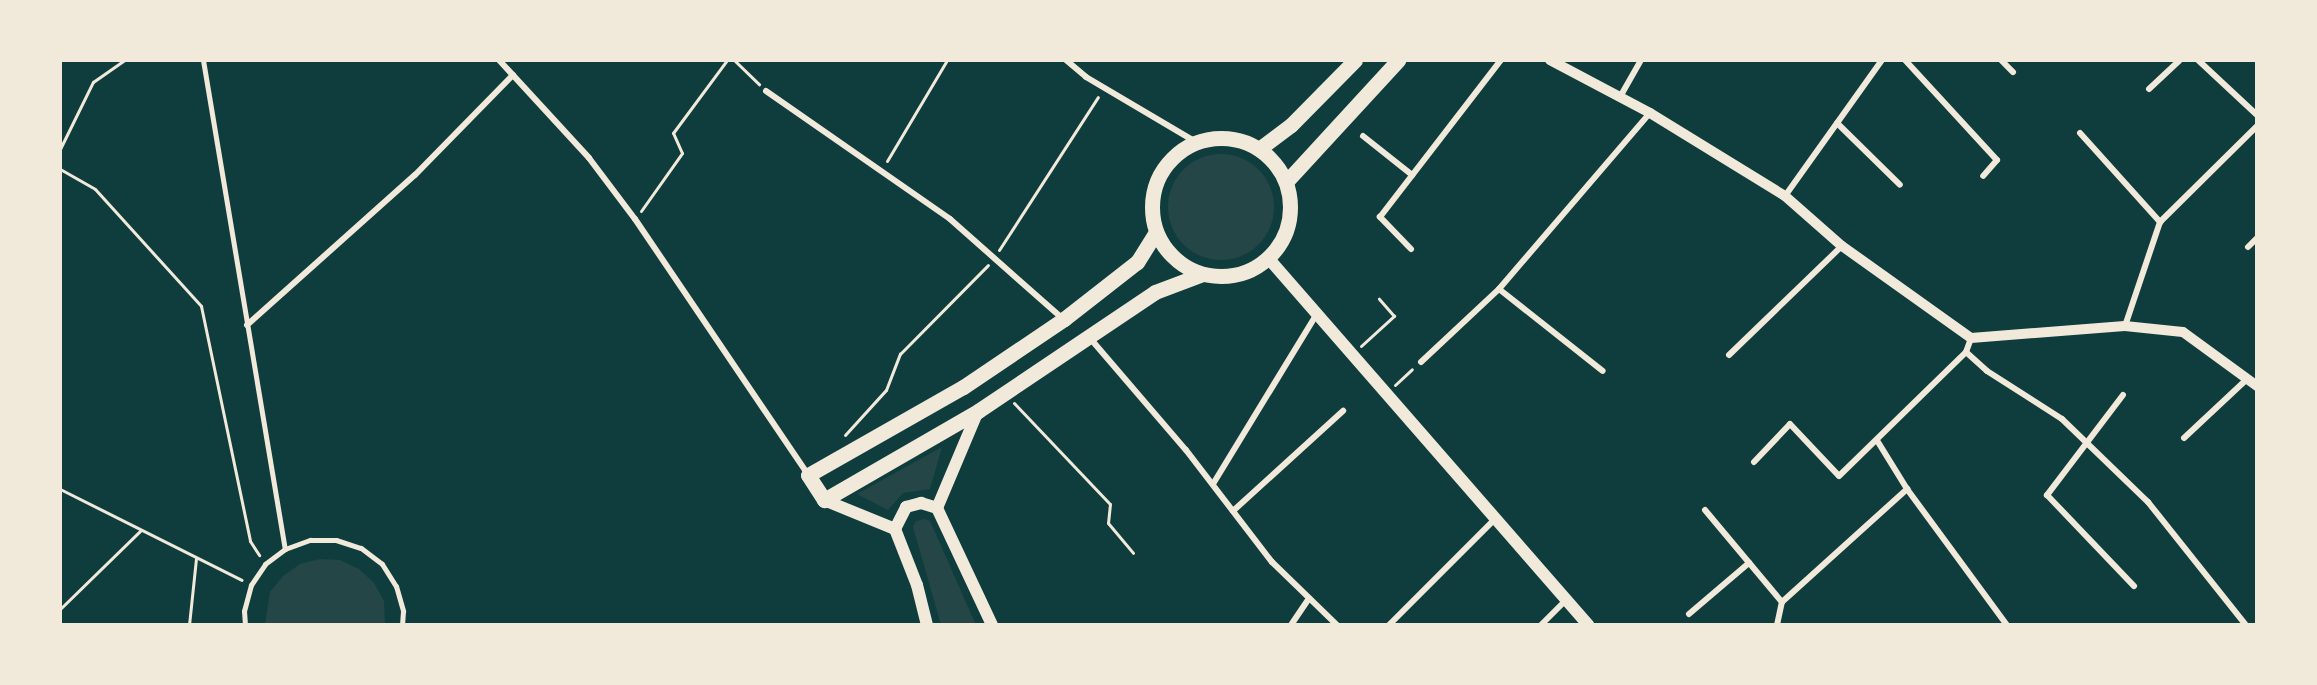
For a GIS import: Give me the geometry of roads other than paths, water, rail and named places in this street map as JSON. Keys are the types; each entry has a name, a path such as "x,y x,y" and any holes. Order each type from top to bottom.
{"main road":[{"path":"1259,149 1291,124 1355,60"},
{"path":"1286,182 1398,60"},
{"path":"1228,139 1259,149 1275,163 1286,182 1291,203 1288,225 1269,259 1246,272 1225,276 1203,274 1175,258 1156,232 1151,211 1153,189 1162,169 1177,153 1196,142 1228,139"},
{"path":"927,625 917,585 895,529 824,500 808,476 963,387 1064,319 1137,262 1156,232"},
{"path":"1269,259 1384,394 1588,625"},
{"path":"824,500 978,411 1155,292 1203,274"},
{"path":"937,508 978,411"},
{"path":"895,529 906,507 921,503 937,508 992,625"}],"street":[{"path":"203,60 285,549"},
{"path":"499,60 589,158 635,219 808,476"},
{"path":"1066,60 1075,62 1104,88 1196,142"},
{"path":"1411,249 1380,217 1501,60"},
{"path":"1550,60 1650,113 1785,196 1842,246 1971,338 2125,326 2183,332 2257,386"},
{"path":"1620,97 1641,60"},
{"path":"1785,196 1882,60"},
{"path":"1905,60 1997,160 1983,176"},
{"path":"2001,60 2013,72"},
{"path":"2149,89 2180,60"},
{"path":"2198,60 2257,116"},
{"path":"248,325 415,175 513,75"},
{"path":"766,91 950,219 1064,319"},
{"path":"1421,362 1499,289 1650,113"},
{"path":"1837,123 1900,185"},
{"path":"2125,326 2160,222 2257,126"},
{"path":"2080,133 2160,222"},
{"path":"1363,136 1412,175"},
{"path":"2248,247 2257,238"},
{"path":"1729,355 1842,246"},
{"path":"1499,289 1603,371"},
{"path":"1213,484 1316,315"},
{"path":"1088,337 1213,484 1272,562 1336,625"},
{"path":"1754,462 1790,424 1839,476 1878,442 1966,352 1971,338"},
{"path":"1966,352 1987,371 2062,419 2148,502 2246,625"},
{"path":"2184,438 2247,379"},
{"path":"2123,395 2047,495 2134,586"},
{"path":"1233,511 1343,411"},
{"path":"1878,442 1907,489 2007,625"},
{"path":"1778,625 1782,602 1907,489"},
{"path":"1705,510 1782,602"},
{"path":"1389,625 1495,519"},
{"path":"245,625 244,611 251,585 265,564 285,549 310,540 336,540 361,548 382,564 396,586 403,611 402,625"},
{"path":"1689,614 1749,563"},
{"path":"1291,625 1309,598"},
{"path":"1541,625 1566,600"}]}
